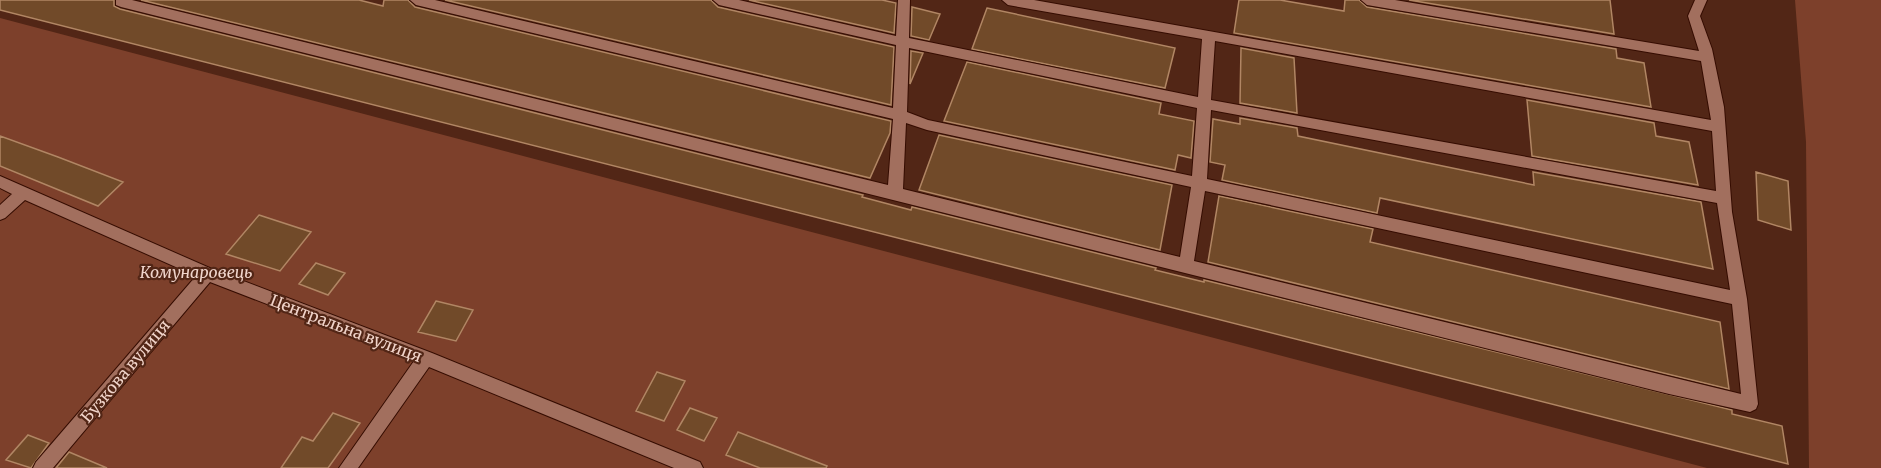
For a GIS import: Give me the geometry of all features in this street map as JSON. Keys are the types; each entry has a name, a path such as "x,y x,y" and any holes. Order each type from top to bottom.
{"lane":[{"path":"416,0 900,116 927,125 1739,299"},
{"path":"719,0 903,42 1205,104 1724,198"},
{"path":"895,193 904,0"},
{"path":"1008,0 1718,127"},
{"path":"1367,0 1707,57"},
{"path":"119,1 1669,386 1750,404 1739,299 1724,198 1718,127 1707,57 1694,16 1697,1"},
{"path":"1186,265 1199,183 1209,35"},
{"name":"Центральна вулиця","path":"0,182 207,274 426,358 666,463 694,468"},
{"path":"0,214 22,193"},
{"name":"Бузкова вулиця","path":"42,468 207,274"},
{"path":"348,468 426,358"}],"green space":[{"path":"1795,0 1881,0 1881,468 1809,468 1806,142"},
{"name":"Комунаровець","path":"0,18 1707,468 0,468"}],"building":[{"path":"0,0 114,0 114,6 120,9 863,195 862,197 911,210 912,207 1156,268 1155,270 1204,282 1204,280 1732,410 1732,414 1782,426 1788,464 0,10"},
{"path":"141,0 359,0 383,6 384,0 408,0 415,7 891,121 890,133 870,178"},
{"path":"445,0 711,0 718,7 894,47 891,105"},
{"path":"749,0 882,0 896,3 894,33"},
{"path":"1239,0 1280,0 1344,11 1345,0 1359,0 1367,7 1616,49 1617,58 1644,63 1651,107 1234,33"},
{"path":"1409,0 1610,0 1614,34"},
{"path":"912,7 940,14 929,40 911,36"},
{"path":"987,8 1175,48 1165,88 972,49"},
{"path":"1241,48 1294,58 1297,113 1240,103"},
{"path":"911,51 923,53 910,84"},
{"path":"967,62 1161,103 1159,114 1194,121 1191,158 1178,155 1175,170 944,121"},
{"path":"1527,100 1654,123 1656,136 1689,142 1698,185 1532,156"},
{"path":"1240,118 1297,128 1298,136 1534,185 1533,172 1701,202 1713,269 1380,198 1377,213 1222,180 1225,165 1210,162 1213,119 1240,124"},
{"path":"939,135 1172,185 1160,250 919,190"},
{"path":"0,136 123,182 98,206 0,166"},
{"path":"1756,172 1788,181 1791,230 1758,220"},
{"path":"1219,196 1373,229 1370,242 1720,322 1729,389 1208,262"},
{"path":"259,215 311,232 280,271 226,254"},
{"path":"316,263 345,273 328,295 299,284"},
{"path":"436,301 473,310 456,341 418,332"},
{"path":"657,372 685,381 664,421 636,411"},
{"path":"690,408 717,418 704,441 677,430"},
{"path":"333,413 360,423 328,468 281,468 302,437 313,441"},
{"path":"738,432 827,466 826,468 760,468 726,455"},
{"path":"28,435 49,443 31,468 6,460"},
{"path":"69,452 107,468 56,468"}]}
